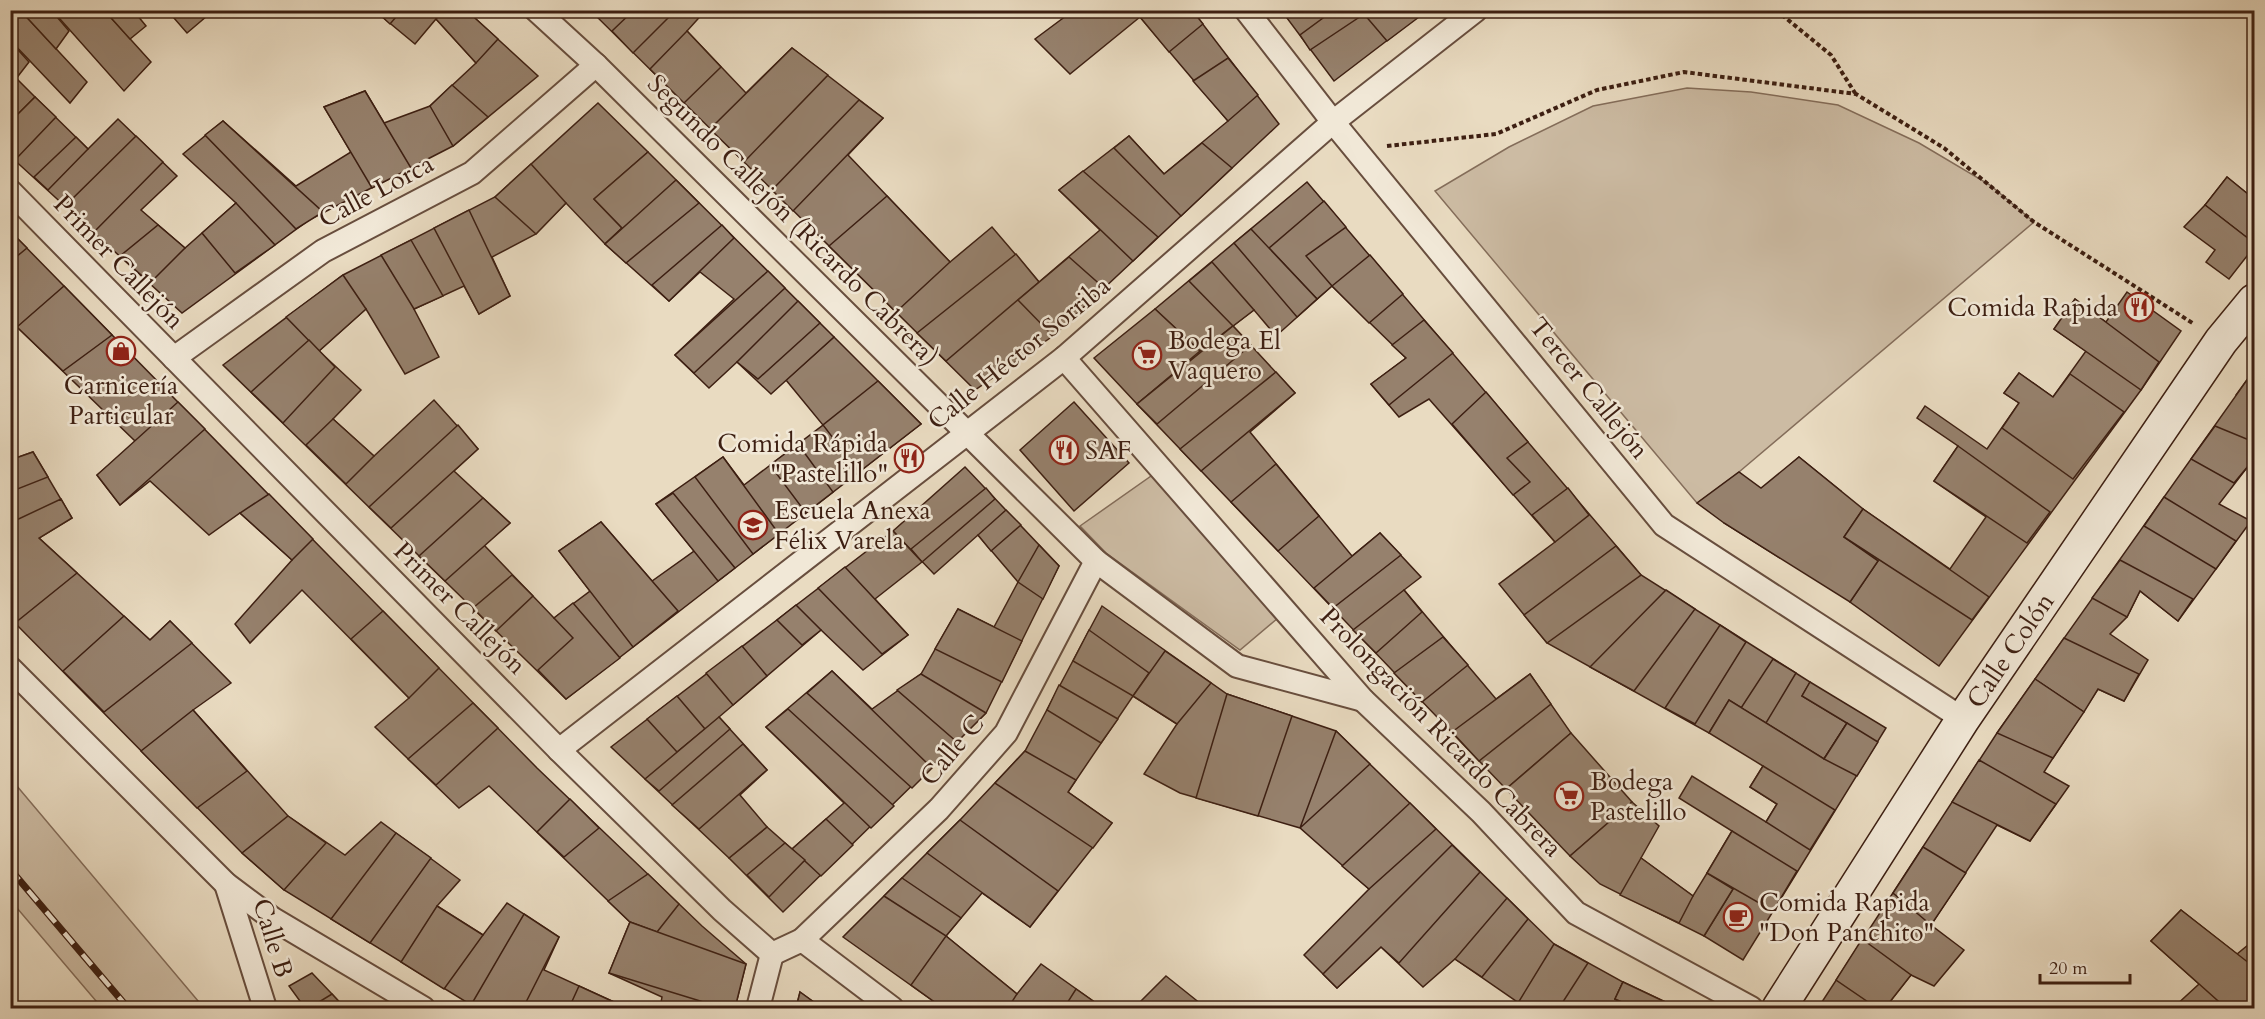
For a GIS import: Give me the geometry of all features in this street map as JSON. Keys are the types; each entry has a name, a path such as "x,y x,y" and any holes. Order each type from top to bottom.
{"street":[{"name":"Segundo Callejón (Ricardo Cabrera)","path":"536,10 596,65 1096,561 1237,666 1364,700"},
{"name":"Tercer Callejón","path":"1246,10 1333,122 1664,525 1963,719"},
{"name":"Calle Héctor Sorriba","path":"559,750 1064,358 1333,122 1476,10"},
{"name":"Calle Lorca","path":"174,358 323,251 472,173 596,65"},
{"name":"Primer Callejón","path":"10,191 559,750 722,910 772,954"},
{"name":"Calle Colón","path":"1779,1008 1963,719 2222,341 2254,301"},
{"name":"Prolongación Ricardo Cabrera","path":"1064,358 1364,700 1480,812 1576,913 1751,1008"},
{"name":"Calle C","path":"802,940 939,809 1005,734 1096,561"},
{"path":"10,668 226,884 273,919 423,1008"},
{"name":"Calle B","path":"226,884 265,1008"},
{"path":"758,1008 772,954 802,940 892,1008"}],"path":[{"path":"1776,10 1831,55 1856,94"},
{"path":"1385,146 1496,134 1597,90 1684,72 1856,94 1944,148 2034,222 2222,341"},
{"path":"10,1003 15,1008"}],"shaded area":[{"path":"1687,88 1751,92 1838,105 1919,143 1990,185 2034,222 1739,472 1697,503 1435,191 1509,147 1593,106"},
{"path":"1154,474 1278,618 1240,650 1106,553 1080,526"},
{"path":"10,779 204,1008 102,1008 11,901"}],"building":[{"path":"10,10 20,10 87,82 70,103 10,40"},
{"path":"20,10 51,10 69,31 56,49"},
{"path":"52,10 104,10 151,62 124,91"},
{"path":"104,10 133,10 146,26 130,39"},
{"path":"167,10 214,10 187,33"},
{"path":"374,10 466,10 538,76 453,146 309,220 182,313 10,156 10,122 35,97 88,149 118,119 177,176 141,210 185,248 236,203 183,154 223,121 296,186 351,152 324,107 365,91 384,123 430,106 476,63 436,19 415,44"},
{"path":"380,10 402,10 390,24 378,13"},
{"path":"444,10 466,10 498,39 476,63 436,19"},
{"path":"597,10 706,10 687,31 746,93 792,48 883,118 848,155 950,262 992,227 1039,282 1100,230 1059,190 1129,136 1164,174 1228,121 1140,17 1070,74 1035,39 1074,10 1192,10 1279,124 1053,336 975,390 594,14"},
{"path":"634,10 676,10 633,53 612,31"},
{"path":"1148,10 1192,10 1203,24 1169,52 1140,17"},
{"path":"1281,10 1362,10 1364,14 1368,10 1427,10 1334,81"},
{"path":"1334,10 1362,10 1364,14 1310,50 1300,35"},
{"path":"1368,10 1427,11 1387,41 1364,14"},
{"path":"687,31 721,67 684,103 650,69"},
{"path":"10,41 29,62 15,80 10,75"},
{"path":"792,48 828,75 744,162 710,129"},
{"path":"1228,58 1258,95 1228,121 1193,81"},
{"path":"10,72 35,97 10,122"},
{"path":"452,85 488,117 453,146 430,106"},
{"path":"365,91 411,168 372,188 324,107"},
{"path":"35,97 56,117 15,160 10,156 10,122"},
{"path":"859,100 883,118 793,211 772,190"},
{"path":"598,103 648,152 594,199 622,228 605,244 566,203 536,234 492,257 510,296 479,314 464,286 414,309 439,357 405,374 366,309 319,351 361,390 333,419 374,456 434,400 478,449 454,471 510,523 484,545 554,618 590,591 559,551 601,522 652,581 694,551 656,504 723,457 744,485 823,425 786,380 834,337 921,424 566,699 223,365 343,275 495,197"},
{"path":"223,121 323,212 296,229 205,135"},
{"path":"136,136 163,162 94,232 65,206"},
{"path":"1129,136 1164,174 1202,143 1232,168 1181,216 1114,148"},
{"path":"76,137 88,149 48,190 34,177"},
{"path":"648,152 834,337 771,394 737,362 709,388 675,355 734,299 700,272 669,301 605,244 622,228 594,199"},
{"path":"531,164 566,203 536,234 495,197"},
{"path":"1083,171 1158,237 1133,261 1059,190"},
{"path":"2227,177 2254,199 2254,243 2205,205"},
{"path":"2227,177 2254,199 2254,243 2205,205"},
{"path":"676,180 699,203 626,263 605,244"},
{"path":"1307,182 1641,575 1810,682 1802,696 1847,723 1824,759 1729,700 1709,733 1547,643 1499,584 1555,542 1429,399 1399,417 1371,384 1406,358 1332,286 1276,336 1254,310 1200,351 1155,309"},
{"path":"887,196 950,262 896,312 829,246"},
{"path":"1324,201 1346,227 1306,256 1332,286 1317,299 1269,248"},
{"path":"236,203 275,245 235,273 202,233"},
{"path":"2205,205 2254,243 2254,247 2229,279 2206,262 2215,250 2184,227"},
{"path":"469,210 510,296 479,314 434,228"},
{"path":"158,225 185,248 150,283 120,256"},
{"path":"722,225 734,238 669,301 652,285"},
{"path":"1251,229 1317,299 1297,317 1234,243"},
{"path":"10,231 537,768 702,926 746,964 735,1008 660,1008 662,997 609,973 630,922 489,786 459,808 375,727 409,698 302,590 250,643 235,624 292,560 240,513 209,535 150,481 120,505 97,475 136,442 17,327 10,332"},
{"path":"10,231 27,248 10,262"},
{"path":"411,240 443,296 414,309 381,255"},
{"path":"1016,254 1039,282 946,361 917,333"},
{"path":"1370,255 1403,294 1369,323 1332,286"},
{"path":"1069,257 1104,288 1053,336 1018,300"},
{"path":"1212,262 1254,310 1233,326 1189,281"},
{"path":"768,271 785,288 694,373 675,355"},
{"path":"343,275 366,309 319,351 286,317"},
{"path":"64,286 112,335 63,371 17,327"},
{"path":"2127,292 2181,331 2141,390 1939,666 1850,602 1878,561 1844,537 1863,509 1950,569 1986,517 1934,481 1958,446 1917,418 1925,406 1987,449 2019,403 2004,393 2019,373 2053,397 2086,351 2054,329 2075,299 2106,322"},
{"path":"2075,299 2159,362 2141,390 2054,329"},
{"path":"798,301 820,323 758,379 737,362"},
{"name":"Bodega El Vaquero","path":"1155,309 1200,351 1137,404 1094,358"},
{"path":"1424,320 1453,353 1389,405 1371,384 1406,358 1392,345"},
{"path":"1233,326 1295,393 1250,432 1352,556 1380,533 1421,577 1404,590 1496,699 1530,674 1571,733 1506,789 1137,404"},
{"path":"1233,326 1251,345 1157,424 1137,404"},
{"path":"309,340 335,367 283,423 251,392"},
{"path":"2254,370 2254,405 2236,395"},
{"path":"2254,370 2254,467 2249,465 2219,504 2251,521 2178,621 2140,591 2127,617 2110,634 2148,660 2124,701 2098,689 2053,758 2044,772 2069,786 2030,841 1997,825 1931,925 1964,950 1934,986 1911,975 1885,1008 1818,1008 1997,733"},
{"path":"1276,372 1295,393 1201,471 1180,449"},
{"path":"2019,373 2053,397 2070,374 2124,412 2073,479 2002,428 2019,403 2004,393"},
{"path":"878,381 921,424 859,472 823,425"},
{"path":"1486,392 1528,442 1507,458 1530,482 1513,495 1452,424"},
{"path":"178,402 205,429 120,505 97,475"},
{"path":"1074,402 1129,463 1074,511 1020,450"},
{"path":"333,419 374,456 346,484 306,445"},
{"path":"458,425 478,449 391,528 369,507"},
{"path":"2215,426 2254,442 2254,467 2249,465 2234,483 2191,459"},
{"path":"798,444 833,492 806,513 770,465"},
{"path":"1958,446 2050,512 2027,543 1934,481"},
{"path":"33,452 72,518 39,538 150,640 170,621 231,683 193,710 288,816 345,855 381,822 460,880 437,906 483,935 507,903 559,937 544,970 627,1008 476,1008 284,890 242,853 10,618 10,460"},
{"path":"33,452 48,477 10,492 10,460"},
{"path":"723,457 779,534 753,554 695,477"},
{"path":"1799,457 1841,491 1780,558 1724,523"},
{"path":"1799,457 1863,509 1844,537 1878,561 1850,602 1724,523 1697,503 1739,472 1761,488"},
{"path":"1276,464 1319,516 1278,551 1231,502"},
{"path":"965,467 1059,566 986,713 783,912 729,858 767,827 792,849 844,803 766,727 832,671 872,709 921,674 958,609 994,627 1018,582 978,535 934,574 893,531"},
{"path":"986,488 995,499 922,562 911,549"},
{"path":"1568,488 1589,515 1555,542 1532,515"},
{"path":"673,493 735,568 718,581 656,504"},
{"path":"269,494 313,539 292,560 240,513"},
{"path":"2164,497 2236,541 2216,569 2144,526"},
{"path":"483,498 510,523 445,581 419,556"},
{"path":"61,499 72,518 39,538 77,573 15,623 10,618 10,523"},
{"path":"1863,509 1989,597 1972,620 1844,537"},
{"path":"1006,510 1021,525 991,551 978,535"},
{"path":"601,522 678,611 633,647 559,551"},
{"path":"893,531 922,562 875,599 908,635 863,670 821,630 719,717 767,770 740,795 767,827 729,858 611,747"},
{"path":"1380,533 1401,555 1333,608 1314,588"},
{"path":"1039,545 1059,566 1043,599 1018,582"},
{"path":"1616,546 1641,575 1547,643 1524,615"},
{"path":"2120,560 2193,599 2178,621 2140,591 2127,617 2092,598"},
{"path":"845,567 908,635 882,654 818,588"},
{"path":"512,575 533,596 496,631 473,608"},
{"path":"1404,590 1422,612 1376,653 1353,630"},
{"path":"1666,590 1695,609 1634,691 1590,667"},
{"path":"573,603 620,658 566,699 538,670 573,638 554,618"},
{"path":"796,605 821,630 802,645 777,620"},
{"path":"1102,606 1227,694 1336,731 1554,944 1623,982 1615,999 1636,1008 1526,1008 1455,959 1423,987 1381,947 1337,988 1304,955 1369,889 1300,828 1180,793 1144,774 1177,724 1133,696 1068,792 1112,823 1030,927 982,893 946,936 1017,994 1041,964 1103,1008 943,1008 843,937 1025,751"},
{"path":"958,609 1022,641 1002,682 935,649"},
{"path":"383,611 439,668 409,698 351,639"},
{"path":"124,616 150,640 170,621 192,643 104,712 63,671"},
{"path":"1720,625 1746,642 1695,724 1665,708"},
{"path":"1089,630 1149,673 1133,696 1073,661"},
{"path":"1443,637 1468,665 1422,702 1394,673"},
{"path":"2064,638 2139,674 2124,701 2098,689 2084,712 2035,679"},
{"path":"742,646 767,676 733,705 706,673"},
{"path":"1165,651 1211,683 1177,724 1133,696"},
{"path":"1773,659 1796,673 1766,723 1741,708"},
{"path":"832,671 932,768 912,788 807,693"},
{"path":"921,674 986,713 957,742 897,690"},
{"path":"1530,674 1551,704 1479,761 1452,732"},
{"path":"2035,679 2084,712 2053,758 1997,733"},
{"path":"1810,682 1886,728 1743,960 1704,936 1733,889 1707,873 1732,831 1679,798 1692,776 1766,822 1777,804 1750,787 1763,766 1709,733 1729,700 1824,759 1847,723 1802,696"},
{"path":"1059,685 1118,719 1101,743 1047,710"},
{"path":"1227,694 1292,716 1258,816 1196,798"},
{"path":"677,696 705,729 677,752 647,719"},
{"path":"473,703 498,728 436,785 408,759"},
{"path":"788,709 894,806 871,828 766,727"},
{"path":"193,710 247,771 197,808 141,751"},
{"path":"719,717 730,729 659,791 645,779"},
{"path":"1847,723 1878,742 1857,776 1824,759"},
{"path":"1336,731 1370,764 1300,828"},
{"name":"Bodega Pastelillo","path":"1571,733 1632,802 1570,856 1506,789"},
{"path":"743,744 767,770 699,829 672,805"},
{"path":"1025,751 1076,780 1068,792 1112,823 1093,848 995,783"},
{"path":"1979,760 2056,804 2030,841 1952,802"},
{"path":"1763,766 1835,810 1810,850 1766,822 1777,804 1750,787"},
{"path":"570,799 599,828 564,857 537,832"},
{"path":"1632,802 1659,826 1641,858 1693,896 1707,873 1733,889 1704,936 1600,884 1570,856"},
{"path":"1410,803 1436,829 1369,889 1342,866"},
{"path":"288,816 326,843 284,890 242,853"},
{"path":"826,819 853,845 821,876 792,849"},
{"path":"960,820 1058,891 1030,927 927,853"},
{"path":"1732,831 1797,871 1773,911 1707,873"},
{"path":"396,833 431,858 370,943 331,919"},
{"path":"785,843 805,860 769,897 747,875"},
{"path":"1452,845 1480,872 1399,963 1381,947 1337,988 1323,974"},
{"path":"1923,847 1966,873 1931,925 1893,893"},
{"path":"1641,858 1693,896 1679,923 1620,895"},
{"path":"648,874 679,904 657,932 630,922 608,901"},
{"path":"902,878 961,918 946,936 884,896"},
{"path":"1507,898 1528,919 1482,977 1455,959"},
{"path":"437,906 483,935 444,989 401,962"},
{"path":"2181,910 2237,954 2254,940 2253,1008 2173,1008 2199,984 2151,941"},
{"path":"2181,910 2254,967 2253,1008 2226,1008 2151,941"},
{"path":"524,914 559,937 523,1008 476,1008 471,1005"},
{"path":"630,922 746,964 735,1008 723,1008 609,973"},
{"path":"946,936 1017,994 1008,1008 943,1008 911,985"},
{"path":"1862,939 1911,975 1885,1008 1877,1008 1836,980"},
{"path":"1554,944 1588,963 1559,1008 1526,1008 1518,1003"},
{"path":"312,973 345,1008 305,1008 289,986"},
{"path":"1166,976 1201,1004 1197,1008 1134,1008"},
{"path":"1623,982 1678,1008 1636,1008 1615,999"},
{"path":"1623,982 1678,1008 1636,1008 1615,999"},
{"path":"579,986 627,1008 569,1008"},
{"path":"1076,989 1103,1008 1064,1008"},
{"path":"800,992 822,1008 796,1008"},
{"path":"800,992 822,1008 796,1008"},
{"path":"332,994 345,1008 309,1008"}],"railway":[{"path":"10,869 128,1008"}],"place":[{"name":"Comida Rapida","path":"2139,307"},
{"name":"Carnicería Particular","path":"121,351"},
{"name":"Bodega El Vaquero","path":"1147,355"},
{"name":"SAF","path":"1064,450"},
{"name":"Comida Rápida \"Pastelillo\"","path":"909,458"},
{"name":"Escuela Anexa Félix Varela","path":"753,525"},
{"name":"Bodega Pastelillo","path":"1569,796"},
{"name":"Comida Rapida \"Don Panchito\"","path":"1738,917"}]}
